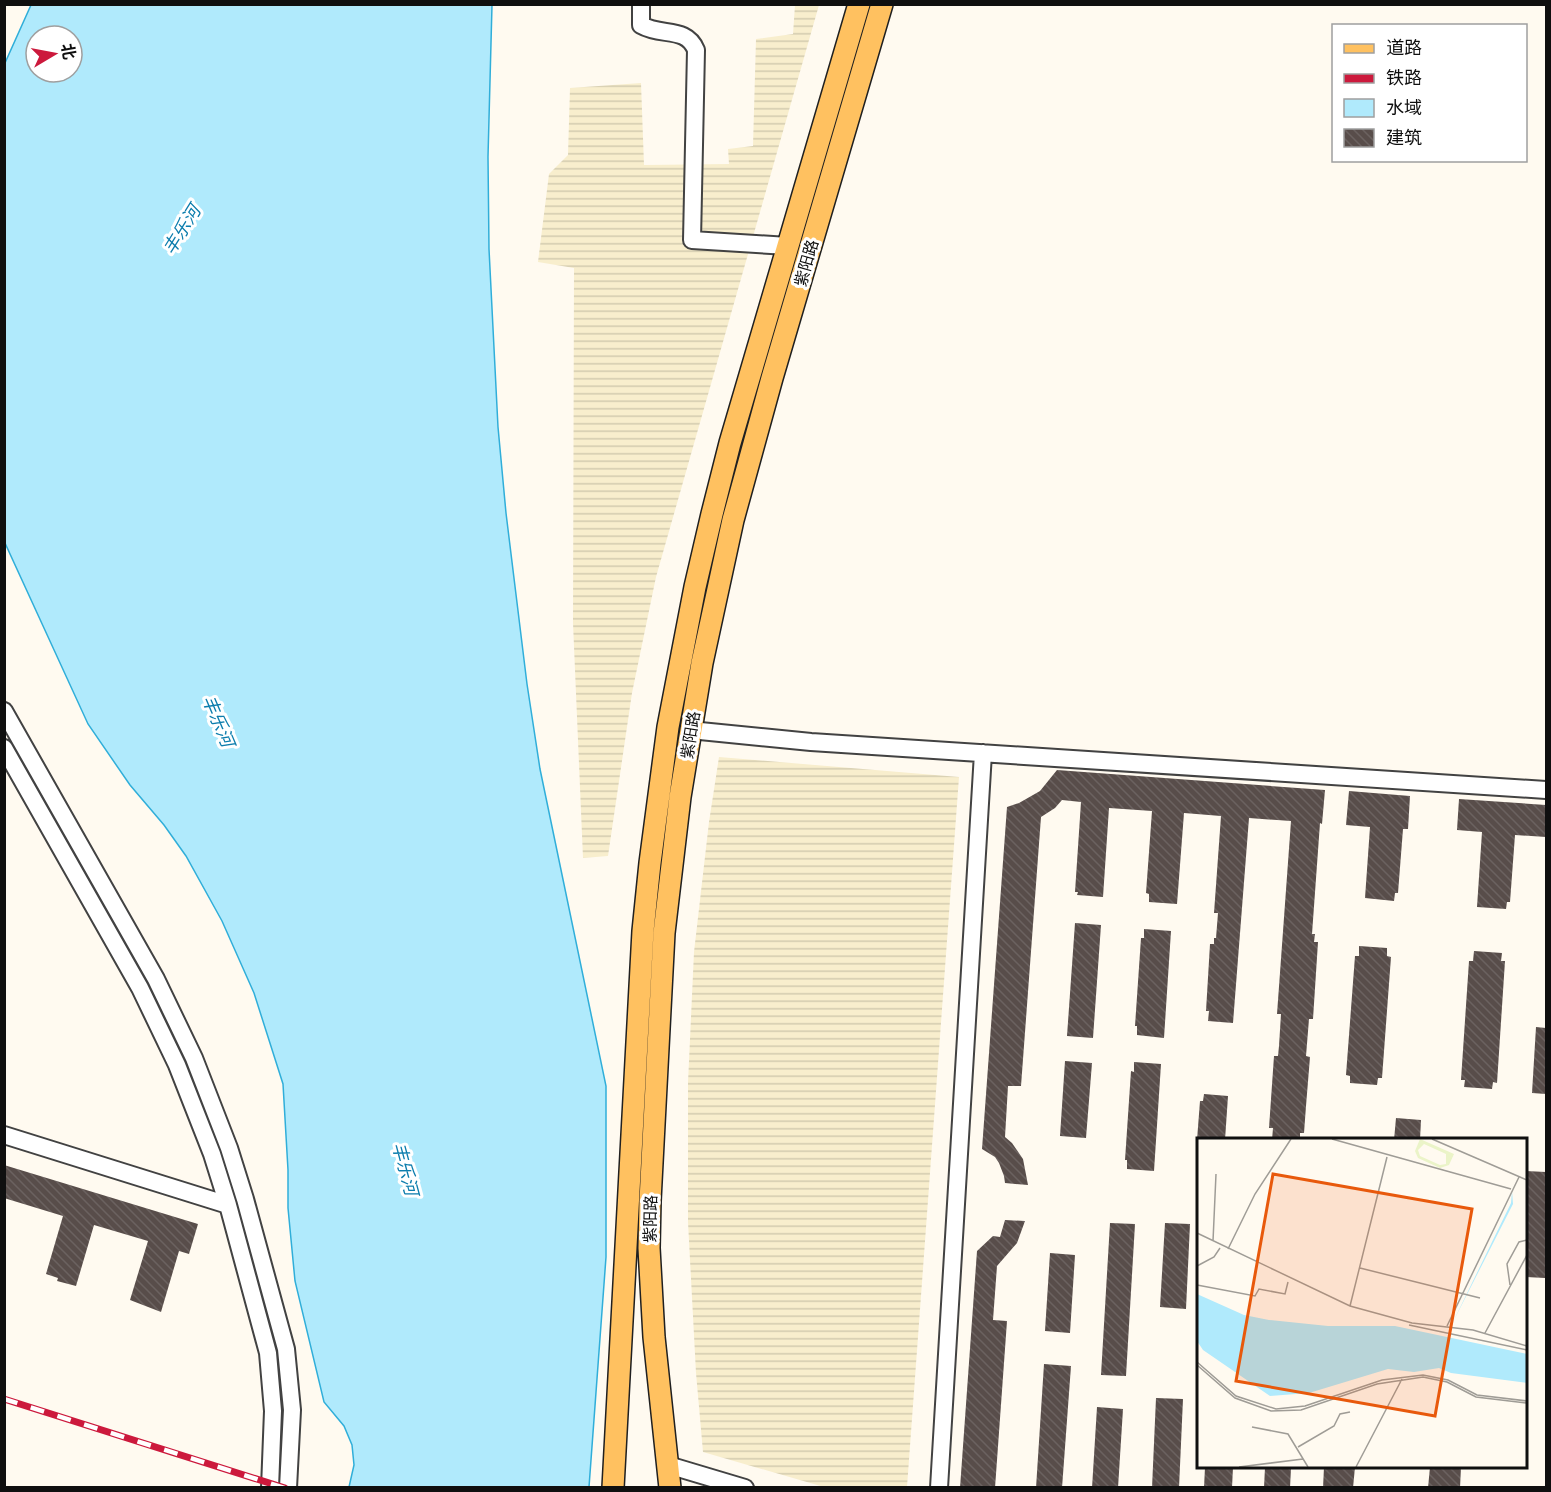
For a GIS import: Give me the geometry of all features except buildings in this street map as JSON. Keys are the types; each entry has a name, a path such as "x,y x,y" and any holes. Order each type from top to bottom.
{"main road":[{"name":"紫阳路","path":"613,1488 643,931 658,795 680,659 730,443 859,4"},
{"name":"紫阳路","path":"670,1488 654,1337 650,1201 664,933 690,730 716,591 738,500 882,4"}],"street":[{"path":"641,4 641,25 652,31 685,36 693,42 696,50 692,240 788,246"},
{"path":"4,711 156,979 194,1058 229,1148 286,1349 292,1410 288,1488"},
{"path":"690,730 811,742 1546,790"},
{"path":"4,748 135,977 193,1105 228,1204 268,1353 273,1411 270,1488"},
{"path":"939,1488 982,753"},
{"path":"4,1135 228,1204"},
{"path":"668,1465 745,1488"}],"shaded area":[{"path":"795,5 819,5 656,577 632,693 608,856 583,858 573,623 574,268 538,262 549,174 568,155 570,88 641,83 644,165 729,164 728,149 753,146 756,39 793,34"},
{"path":"719,757 959,777 907,1487 824,1487 703,1452 696,1373 688,1222 688,1083 694,952"}],"water":[{"name":"丰乐河","path":"31,5 492,5 488,157 489,249 498,427 506,513 540,769 606,1086 606,1257 589,1487 349,1487 354,1465 352,1445 344,1426 324,1402 295,1281 288,1208 283,1084 254,993 222,921 186,856 164,825 130,785 88,724 5,543 5,63"}],"railway":[{"path":"4,1399 285,1488"}]}
